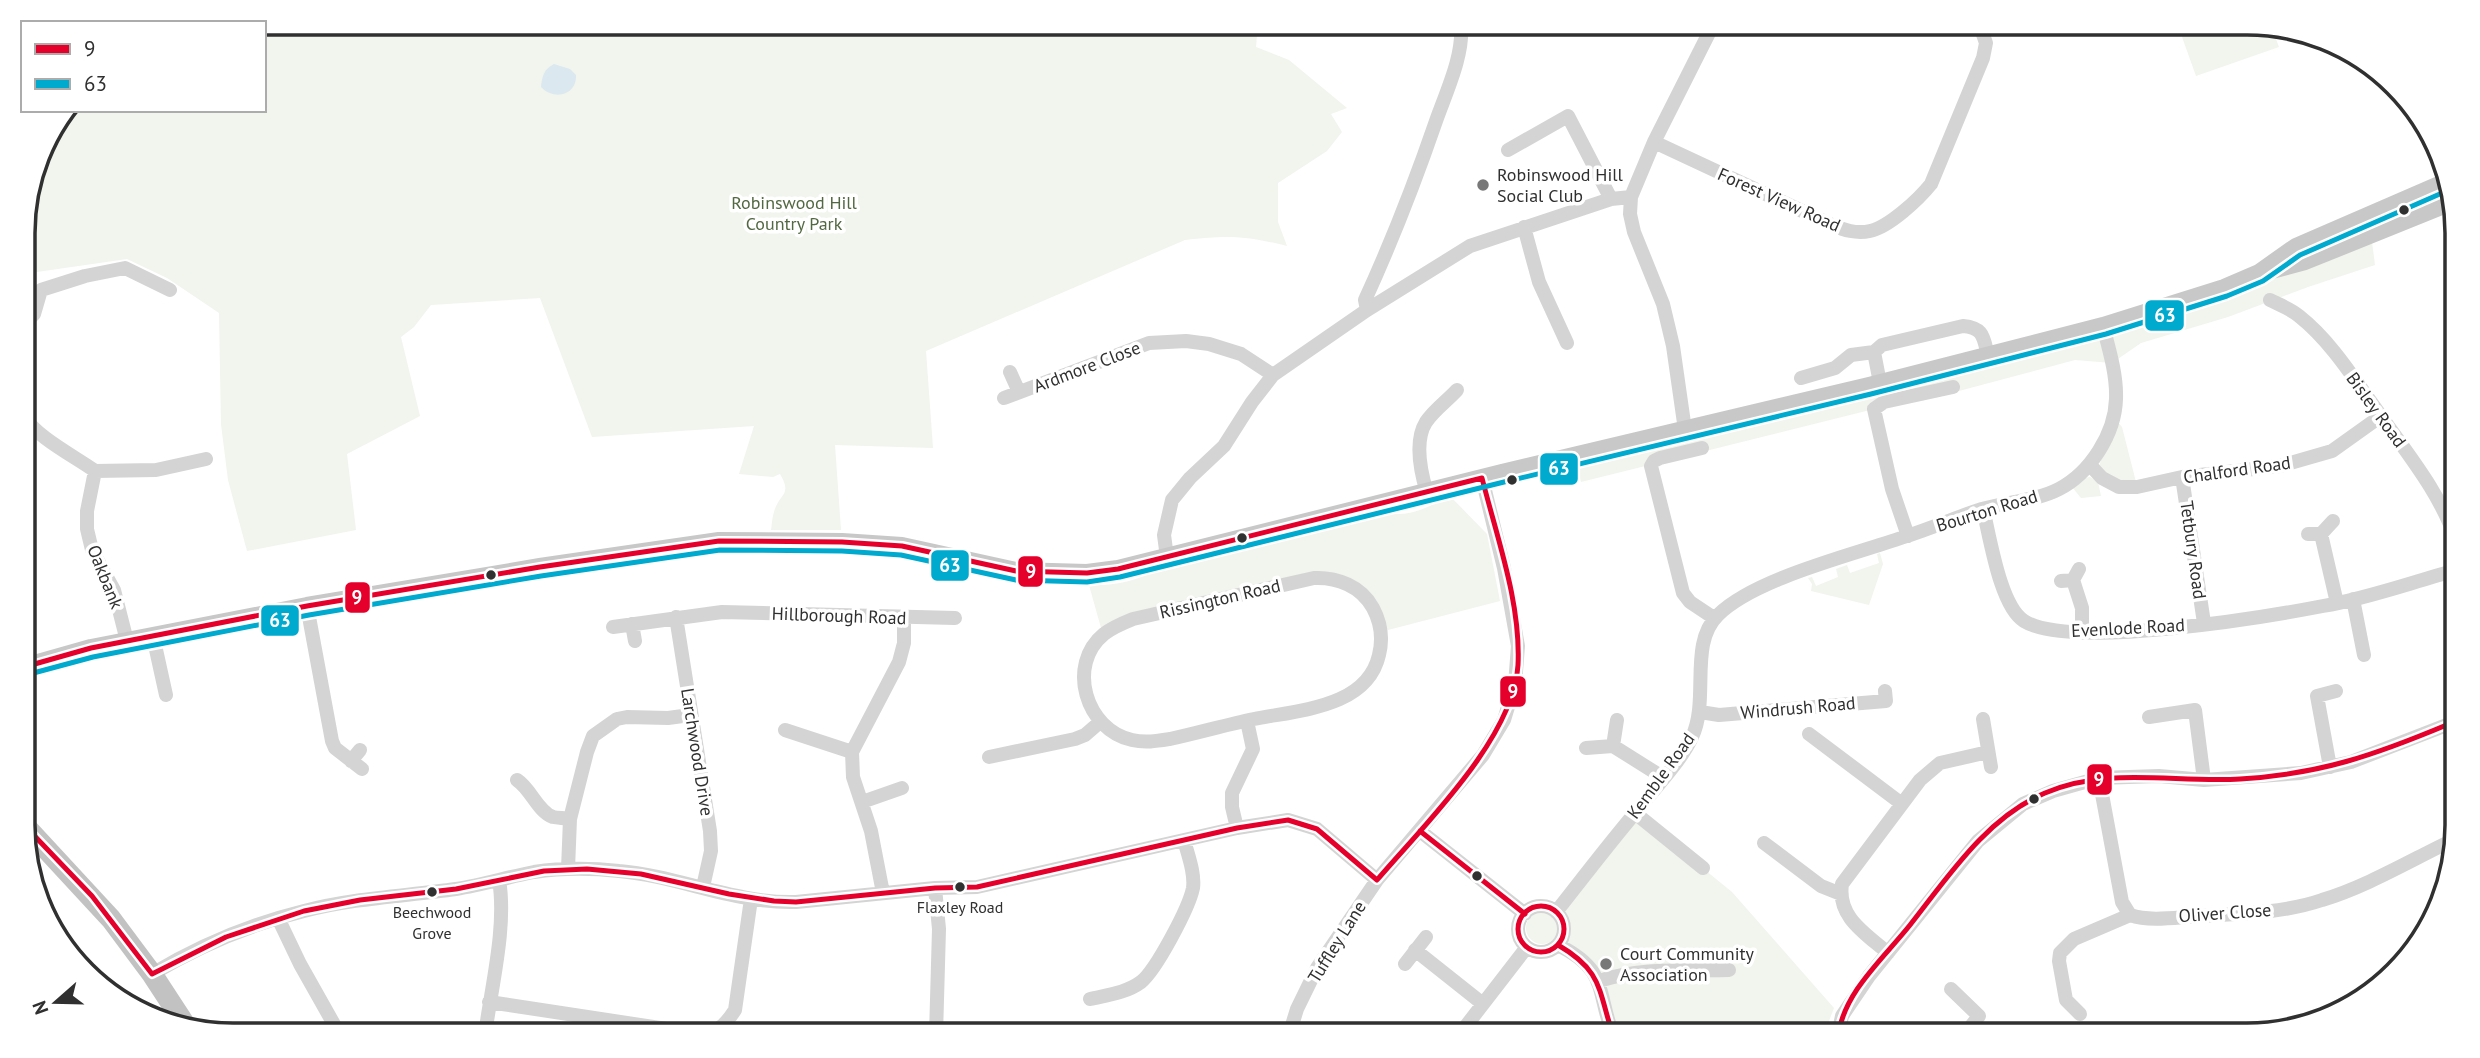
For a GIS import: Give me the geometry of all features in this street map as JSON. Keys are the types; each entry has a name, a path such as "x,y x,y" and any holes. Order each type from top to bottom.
{"highway":[{"path":"36,839 98,904 152,974 179,1015"}],"main road":[{"path":"2259,273 2296,247 2439,185"},
{"path":"35,664 91,648 307,606 540,567 719,541 902,545 1016,571 1062,573 1118,569 2103,326 2224,288 2259,273 2289,267 2443,206"}],"street":[{"path":"1367,310 1365,300 1401,219 1450,82 1462,35"},
{"path":"1685,430 1673,346 1663,304 1634,232 1630,214 1631,197 1654,142 1708,35"},
{"name":"Forest View Road","path":"1654,142 1832,225 1846,230 1872,231 1920,197 1931,184 1983,58 1986,43 1983,35"},
{"path":"1508,150 1568,116 1611,199"},
{"path":"1167,557 1164,535 1172,500 1190,478 1224,446 1273,375 1367,310 1470,246 1611,199 1631,197"},
{"path":"1524,227 1539,282 1567,343"},
{"path":"35,311 41,290 85,276 125,268 170,290"},
{"name":"Bisley Road","path":"2270,300 2298,315 2319,335 2434,489 2445,509"},
{"path":"1801,378 1835,368 1851,355 1874,352 1881,345 1963,326 1974,327 1982,333 1988,355"},
{"name":"Bourton Road","path":"1714,618 1741,596 1804,571 1983,509 2059,489 2090,465 2112,422 2116,398 2112,363 2103,326"},
{"name":"Ardmore Close","path":"1004,398 1149,343 1186,341 1209,344 1241,354 1273,375"},
{"path":"1874,352 1880,383"},
{"name":"Ardmore Close","path":"1010,372 1019,392"},
{"path":"1908,536 1892,489 1874,409 1884,402 1953,387"},
{"path":"1427,493 1420,444 1425,423 1451,391"},
{"name":"Chalford Road","path":"2090,465 2102,478 2119,487 2137,487 2182,477 2280,466 2332,451 2381,416"},
{"path":"35,430 95,471 156,470 208,459"},
{"path":"1702,448 1660,458 1651,466 1683,593 1690,602 1714,618"},
{"name":"Oakbank","path":"95,471 87,511 87,529 92,550 114,590 127,641"},
{"name":"Tetbury Road","path":"2182,477 2204,623"},
{"name":"Tuffley Lane","path":"1293,1023 1317,968 1377,880 1483,755 1504,720 1515,684 1518,646 1482,478"},
{"name":"Evenlode Road","path":"1983,509 2009,604 2023,621 2038,627 2082,633 2171,628 2337,603 2445,573"},
{"path":"2333,521 2315,534 2337,603"},
{"path":"2071,577 2082,608 2082,633"},
{"name":"Rissington Road","path":"1314,578 1328,578 1359,591 1371,604 1381,632 1377,666 1369,679 1342,699 1247,720 1170,739 1147,742 1129,740 1100,722 1090,708 1084,680 1086,662 1102,635 1133,619 1314,578"},
{"path":"2353,599 2364,655"},
{"path":"307,606 332,741 335,748 358,760"},
{"name":"Hillborough Road","path":"676,617 722,612 955,618"},
{"path":"613,627 676,617"},
{"name":"Larchwood Drive","path":"676,617 710,831 711,851 703,887"},
{"path":"883,893 871,831 853,778 852,752 899,662 904,643 904,618"},
{"name":"Kemble Road","path":"1556,912 1664,778 1692,737 1700,712 1701,653 1714,618"},
{"path":"632,624 635,641"},
{"path":"153,636 166,695"},
{"name":"Windrush Road","path":"1700,712 1719,715 1886,701 1885,691"},
{"path":"2330,767 2318,695 2336,691"},
{"path":"2149,717 2195,710 2204,780"},
{"path":"568,869 570,819 587,752 595,735 617,719 690,715"},
{"path":"1983,719 1991,767"},
{"path":"1237,828 1232,793 1253,749 1247,720"},
{"path":"1613,746 1617,720"},
{"path":"989,757 1075,739 1085,735 1100,722"},
{"path":"1841,1023 1851,1000 1978,841 2023,804 2053,791 2099,778 2135,776 2204,780 2267,777 2330,767 2372,755 2445,726"},
{"path":"785,730 852,752"},
{"path":"1809,734 1902,804"},
{"path":"1586,748 1613,746 1664,778"},
{"path":"1888,953 1849,916 1842,905 1842,884 1920,780 1940,763 1988,752"},
{"path":"2080,1014 2066,1000 2060,953 2074,939 2130,915 2122,902 2099,778"},
{"path":"521,782 552,817 570,819"},
{"path":"862,802 902,788"},
{"path":"1635,813 1703,867"},
{"path":"152,974 208,944 306,910 457,889 534,872 568,869 629,872 772,903 796,902 935,888 977,887 1237,828 1288,820 1317,829 1377,880"},
{"path":"1420,831 1525,914"},
{"path":"1090,999 1127,990 1142,981 1157,964 1193,888 1184,840"},
{"path":"1764,843 1821,886 1841,894"},
{"name":"Oliver Close","path":"2130,915 2141,919 2205,916 2277,910 2321,901 2444,844"},
{"path":"1766,865 1776,852"},
{"path":"486,1023 501,918 502,897 499,880"},
{"path":"935,888 939,929 937,1023"},
{"path":"726,1023 735,1010 745,897"},
{"path":"1544,907 1556,912 1564,926 1558,945 1542,952 1527,947 1518,932 1525,914 1530,909 1544,907"},
{"path":"278,918 333,1023"},
{"path":"1405,964 1426,937"},
{"path":"1558,945 1577,954 1599,981 1610,1023"},
{"path":"1469,1023 1527,947"},
{"path":"1415,950 1483,1004"},
{"path":"1599,981 1622,973 1645,971 1729,970"},
{"path":"1951,989 1979,1016 1973,1023"},
{"path":"489,1002 627,1023"}],"green space":[{"name":"Robinswood Hill Country Park","path":"266,35 1257,35 1256,47 1289,60 1347,108 1331,114 1342,132 1327,151 1278,183 1278,222 1287,246 1237,237 1185,240 926,351 933,448 835,445 841,530 771,530 776,506 785,491 780,474 773,477 739,474 754,426 592,437 540,298 431,305 414,327 401,337 420,416 347,454 356,530 247,551 228,480 221,424 219,313 167,278 127,259 35,272 35,220 42,181 55,145 68,123 76,112 266,112"},
{"path":"2181,35 2275,37 2279,47 2196,76"},
{"path":"2371,234 2375,265 2228,317 2141,343 2112,363 2075,360 1925,400 1874,409 1581,482 1574,456 1988,355"},
{"path":"2116,420 2122,427 2136,482 2112,479 2099,466"},
{"path":"2090,477 2098,482 2101,496 2081,498 2072,487"},
{"path":"1450,496 1487,534 1500,601 1388,630 1371,604 1328,578 1133,619 1103,635 1089,585 1125,582 1159,569 1383,512 1409,513"},
{"path":"1880,553 1883,564 1869,605 1811,591 1812,584 1808,578 1812,577 1816,586 1838,577 1836,569 1847,565 1850,573 1879,563 1877,554"},
{"path":"1635,813 1732,892 1834,1008 1829,1023 1610,1023 1599,981 1558,945 1564,927 1556,912"},
{"path":"1542,912 1553,917 1558,928 1553,939 1542,944 1531,939 1526,928 1531,917"}],"shaded area":[{"path":"554,64 570,69 576,75 573,87 564,94 552,94 541,87 544,73"}],"transit line":[{"name":"63","path":"35,673 93,657 309,615 541,576 720,550 842,551 901,555 1016,580 1087,582 1120,577 2106,334 2227,296 2263,281 2300,255 2440,194"},
{"name":"9","path":"35,664 91,648 307,606 540,567 719,541 842,542 902,546 1016,571 1087,573 1118,569 1482,478 1507,571 1518,642 1518,665 1513,693 1501,722 1484,751 1441,807 1377,880 1317,829 1288,820 1237,828 977,887 935,888 796,902 729,894 641,874 587,869 544,871 456,889 360,900 304,911 226,937 152,974 92,896 36,837"},
{"name":"9","path":"1841,1023 1848,1004 1877,963 1970,850 2004,817 2045,793 2068,785 2117,778 2215,780 2296,773 2372,754 2445,726"},
{"name":"9","path":"1420,831 1525,914"},
{"name":"9","path":"1541,906 1557,913 1564,929 1557,945 1541,952 1525,945 1518,929 1525,913 1541,906"},
{"name":"9","path":"1558,945 1573,954 1591,973 1597,983 1609,1023"}],"place":[{"name":"Robinswood Hill Social Club","path":"1483,185"},
{"name":"Flaxley Road","path":"960,887"},
{"name":"Beechwood Grove","path":"432,892"},
{"name":"Court Community Association","path":"1606,964"}]}
